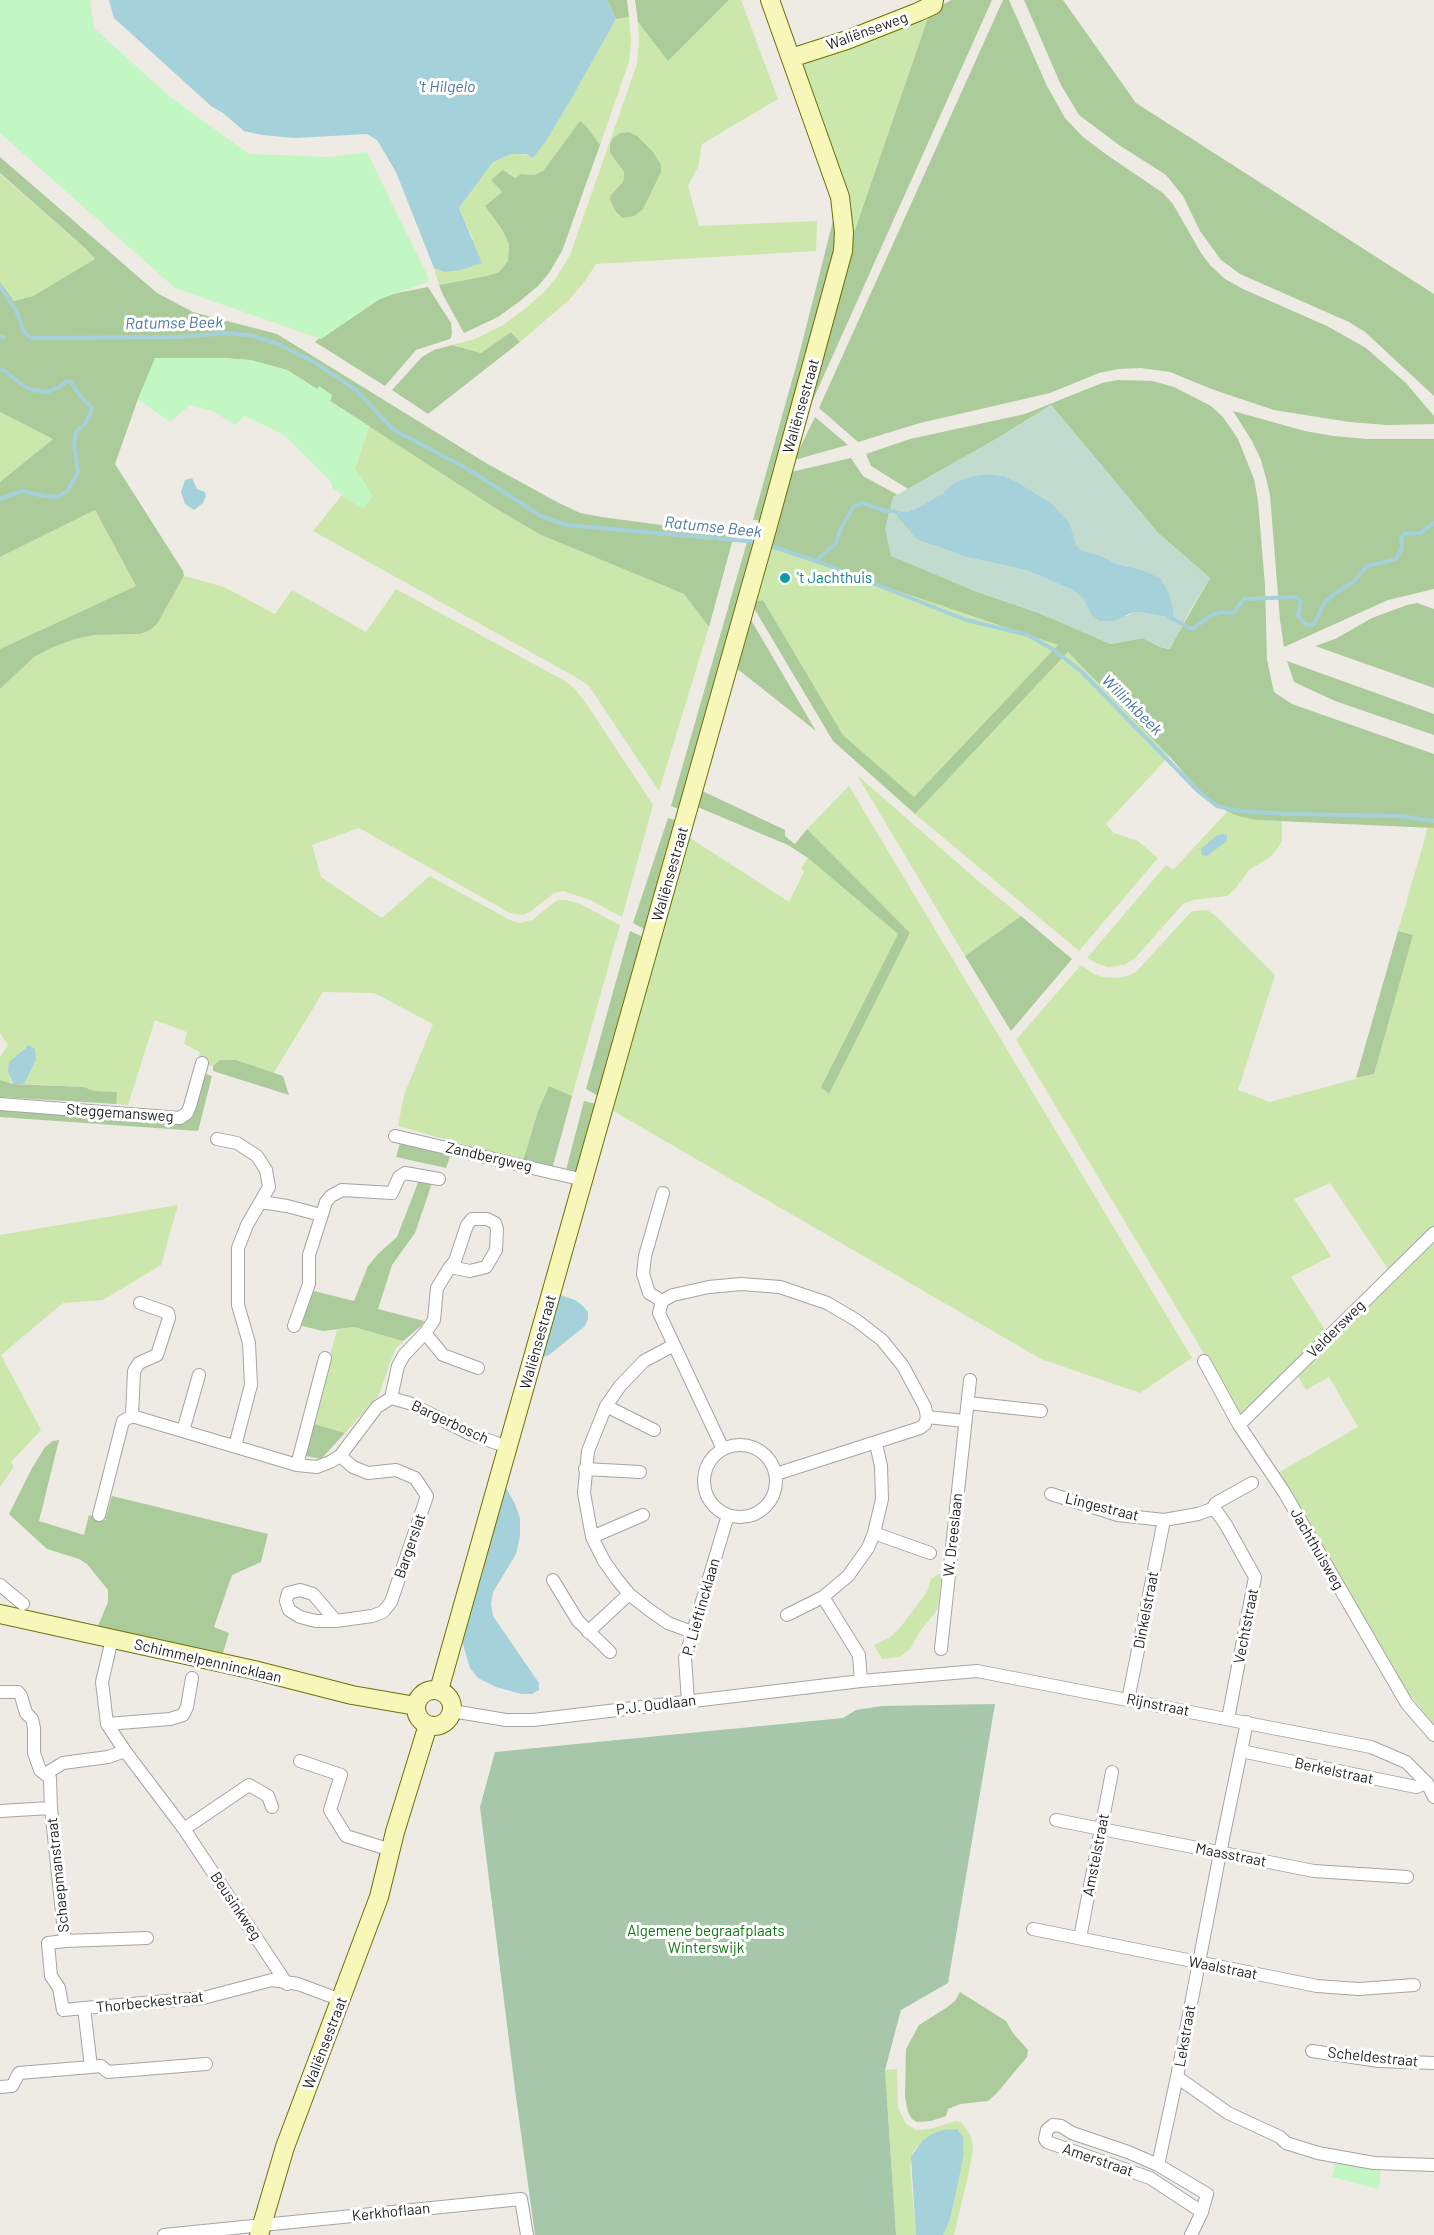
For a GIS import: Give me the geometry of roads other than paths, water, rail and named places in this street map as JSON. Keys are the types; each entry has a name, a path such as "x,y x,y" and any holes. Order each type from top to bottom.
{"street":[{"name":"Waliënsestraat","path":"439,1690 764,542 843,250 844,232 840,197 770,0"},
{"name":"Waliënseweg","path":"791,58 847,40 936,2"},
{"name":"Steggemansweg","path":"0,1104 180,1118 187,1113 190,1106 202,1063"},
{"name":"Zandbergweg","path":"395,1136 584,1180"},
{"path":"217,1139 237,1143 257,1156 266,1170 268,1187 247,1225 238,1248 238,1305 249,1343 251,1385 234,1446"},
{"path":"294,1326 309,1284 309,1256 321,1215 331,1196 342,1190 392,1192 399,1177 405,1173 439,1179"},
{"path":"662,1301 649,1293 643,1274 645,1256 663,1193"},
{"path":"261,1202 321,1215"},
{"path":"450,1267 470,1271 486,1267 496,1250 495,1223 488,1219 472,1219 467,1225 454,1261 450,1267 437,1288 435,1320 425,1333 442,1355 478,1368"},
{"name":"Veldersweg","path":"1239,1425 1434,1233"},
{"path":"723,1449 659,1313 662,1301 673,1295 709,1287 741,1284 780,1287 827,1303 856,1320 882,1340 903,1366 926,1407 925,1424 920,1428 876,1444 776,1474"},
{"path":"132,1416 134,1371 139,1363 157,1355 169,1318 168,1313 140,1303"},
{"name":"Bargerbosch","path":"340,1456 377,1407 391,1398 398,1366 404,1354 425,1333"},
{"path":"674,1345 644,1361 620,1386 606,1406 588,1451 584,1493 592,1537 604,1561 629,1594 668,1623 692,1632"},
{"path":"297,1465 325,1358"},
{"name":"Jachthuisweg","path":"1204,1361 1239,1425 1284,1492 1407,1704 1434,1734"},
{"path":"183,1431 200,1375"},
{"name":"W. Dreeslaan","path":"941,1649 970,1380"},
{"name":"Bargerbosch","path":"391,1398 409,1403 470,1434 508,1447"},
{"path":"968,1403 1041,1411"},
{"path":"606,1406 654,1430"},
{"path":"99,1515 123,1421 132,1416 297,1465 317,1467 340,1456"},
{"path":"927,1417 966,1421"},
{"path":"787,1615 823,1598 848,1576 868,1548 882,1499 881,1466 876,1444"},
{"path":"736,1445 749,1446 762,1452 771,1462 776,1474 776,1489 770,1503 758,1513 743,1518 728,1515 716,1508 708,1497 704,1484 706,1470 712,1458 723,1449 736,1445"},
{"name":"Bargerslat","path":"336,1622 372,1616 383,1612 391,1602 427,1496 415,1478 396,1470 368,1473 353,1467 340,1456"},
{"path":"585,1469 640,1472"},
{"name":"Lingestraat","path":"1051,1494 1118,1515 1164,1520 1212,1509 1216,1503 1252,1483"},
{"name":"Vechtstraat","path":"1212,1509 1226,1525 1255,1577 1228,1719"},
{"path":"592,1537 643,1515"},
{"name":"P. Lieftincklaan","path":"688,1701 685,1658 728,1515"},
{"name":"Dinkelstraat","path":"1128,1700 1164,1520"},
{"path":"874,1533 930,1553"},
{"path":"553,1580 567,1606 588,1632 610,1652"},
{"path":"0,1585 22,1604"},
{"path":"588,1632 629,1594"},
{"path":"823,1598 859,1655 861,1681"},
{"name":"Schimmelpennincklaan","path":"0,1614 254,1670 352,1695 416,1706"},
{"path":"45,1774 63,1762 108,1757 125,1751 107,1724 102,1682 112,1639"},
{"name":"Rijnstraat","path":"861,1681 978,1671 1371,1747 1406,1762 1426,1783 1434,1797"},
{"path":"107,1724 170,1719 183,1715 187,1707 192,1678"},
{"name":"P.J. Oudlaan","path":"452,1711 506,1720 533,1720 861,1681"},
{"path":"439,1690 450,1698 452,1711 450,1717 440,1725 428,1725 421,1720 416,1706 421,1695 426,1691 439,1690"},
{"name":"Schaepmanstraat","path":"7,1692 18,1692 21,1696 26,1713 32,1719 34,1753 40,1770 50,1778 65,1941"},
{"name":"Lekstraat","path":"1247,1722 1198,1963 1178,2077 1228,2113 1280,2137 1286,2143 1318,2153 1374,2163 1434,2165"},
{"name":"Waliënsestraat","path":"260,2230 285,2147 379,1897 428,1725"},
{"name":"Beusinkweg","path":"125,1751 184,1828 287,1984"},
{"name":"Berkelstraat","path":"1241,1751 1416,1787 1426,1783"},
{"path":"300,1761 341,1775 330,1810 346,1836 391,1850"},
{"name":"Amstelstraat","path":"1080,1938 1112,1772"},
{"path":"184,1828 249,1785 268,1796 272,1807"},
{"name":"Schaepmanstraat","path":"0,1811 51,1808"},
{"name":"Maasstraat","path":"1056,1820 1314,1871 1407,1876"},
{"name":"Waalstraat","path":"1033,1929 1317,1986 1385,1988 1414,1985"},
{"name":"Schaepmanstraat","path":"84,2008 63,2010 59,1988 51,1976 48,1943 147,1938"},
{"name":"Thorbeckestraat","path":"91,2067 84,2008 203,1998 272,1980 298,1984 341,2000"},
{"name":"Scheldestraat","path":"1312,2051 1379,2061 1434,2063"},
{"path":"0,2087 12,2085 19,2073 101,2066 108,2072 206,2064"},
{"name":"Amerstraat","path":"1158,2165 1178,2077"},
{"name":"Amerstraat","path":"1053,2125 1061,2126 1072,2133 1158,2165 1207,2194 1202,2211 1150,2178 1047,2142 1045,2133 1053,2125"},
{"name":"Kerkhoflaan","path":"164,2235 260,2230 522,2199 527,2235"},
{"path":"1191,2235 1202,2211"}],"water":[{"name":"'t Hilgelo","path":"109,0 607,0 616,19 573,96 533,158 526,154 511,154 493,162 459,208 482,263 461,270 445,272 434,268 396,172 377,140 367,134 295,138 244,131 211,106 114,18"},
{"path":"989,474 1004,476 1017,482 1051,503 1070,523 1076,545 1081,550 1117,564 1143,570 1161,579 1169,593 1174,614 1172,618 1133,612 1113,621 1100,621 1091,614 1083,598 1073,590 1026,570 966,557 917,539 894,511 907,512 943,493 955,482 972,476"},
{"path":"192,478 197,489 205,492 206,496 203,503 194,510 185,504 181,492 185,480"},
{"path":"1227,835 1227,841 1207,856 1202,855 1201,849 1216,836"},
{"path":"29,1045 35,1049 36,1060 24,1084 13,1084 8,1071 9,1062"},
{"path":"558,1294 575,1300 583,1306 588,1312 588,1319 585,1326 549,1355 539,1359"},
{"path":"504,1484 520,1518 520,1536 516,1554 493,1592 491,1604 493,1616 539,1683 539,1690 532,1694 522,1694 496,1687 478,1678 470,1668 461,1638"},
{"path":"957,2129 963,2137 964,2155 950,2220 943,2235 916,2235 911,2157 923,2140 932,2134"}],"waterway":[{"name":"Ratumse Beek","path":"0,286 16,310 24,332 31,338 178,337 229,333 254,336 278,344 314,362 356,390 394,430 468,469 541,516 566,525 758,542"},
{"name":"Ratumse Beek","path":"0,369 33,390 47,392 60,387 66,381 71,382 80,396 92,407 85,424 76,432 74,445 78,472 69,489 58,497 22,491 0,499"},
{"name":"Ratumse Beek","path":"768,545 816,561 836,543 840,530 854,506 863,503 898,514"},
{"name":"Ratumse Beek","path":"1169,617 1192,629 1212,615 1222,612 1233,613 1244,599 1296,597 1301,601 1298,615 1305,624 1312,625 1324,603 1352,583 1367,566 1396,559 1402,548 1401,538 1404,534 1420,533 1434,523"},
{"name":"Willinkbeek","path":"817,561 966,620 1028,635 1054,650 1083,673 1198,791 1217,806 1240,811 1400,816 1434,821"}],"place":[{"name":"'t Jachthuis","path":"785,578"}],"park label":[{"name":"Algemene begraafplaats Winterswijk","path":"706,1940"}]}
